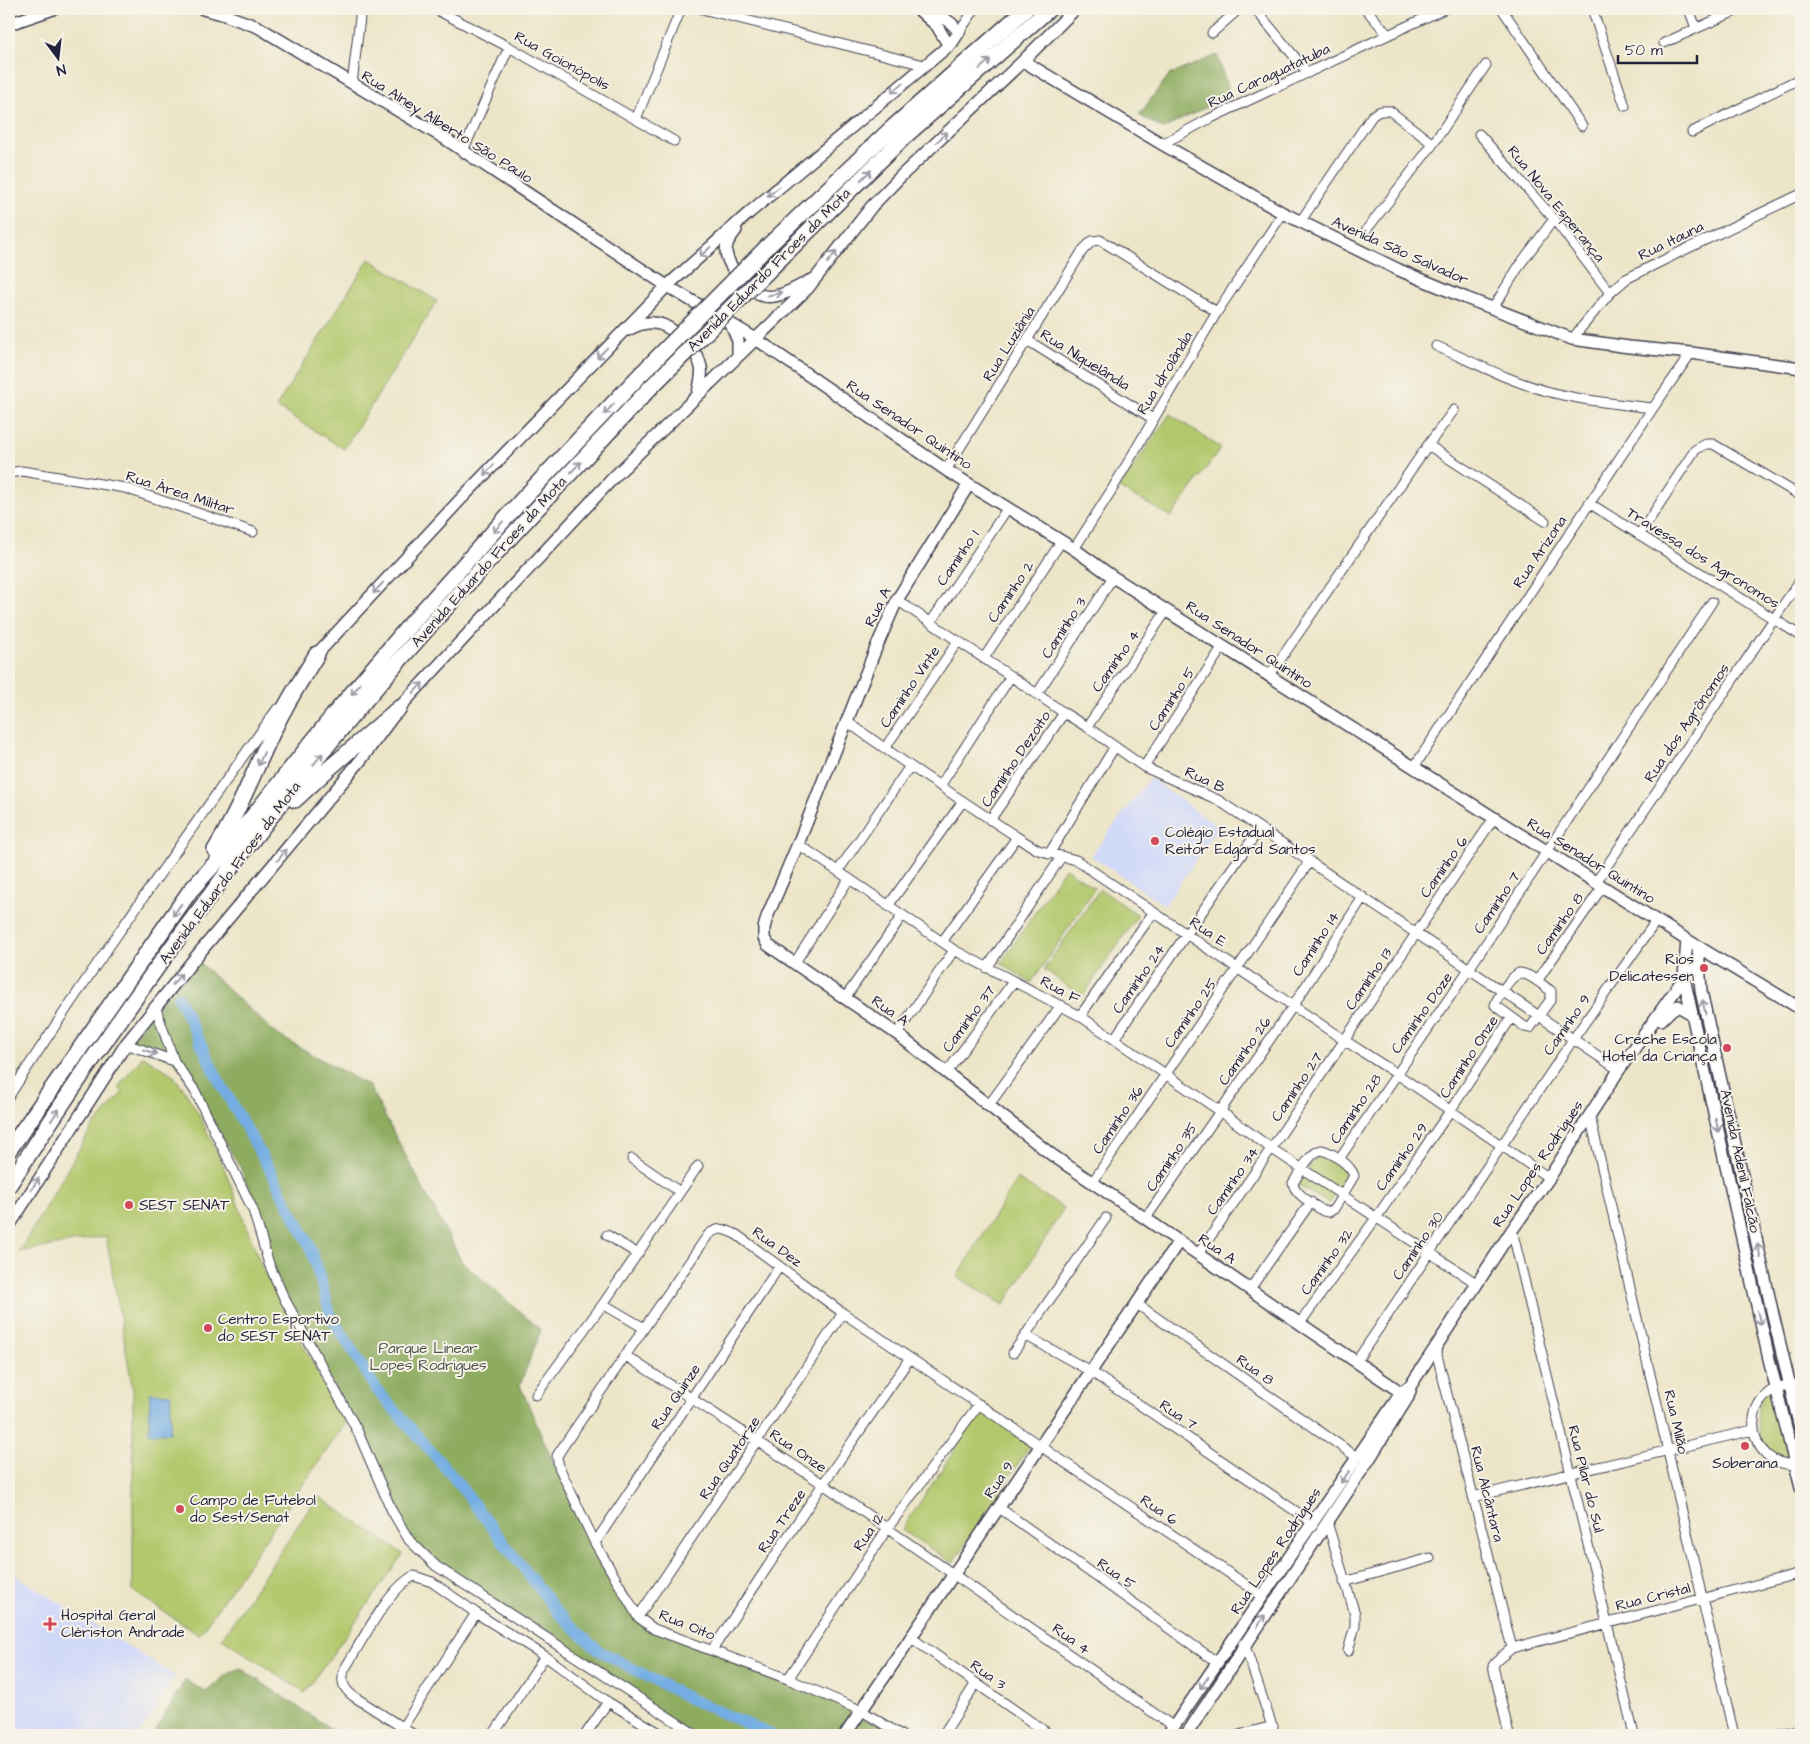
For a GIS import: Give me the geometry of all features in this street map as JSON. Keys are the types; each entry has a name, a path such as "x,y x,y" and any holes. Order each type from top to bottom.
{"highway":[{"name":"Avenida Eduardo Froes da Mota","path":"9,1150 190,891 218,860 336,712 407,628 521,501 642,373 766,248 891,129 1026,9"},
{"name":"Avenida Eduardo Froes da Mota","path":"9,1185 100,1048 248,847 359,708 503,544 650,388 903,138 1049,9"},
{"path":"190,891 228,829 277,724 317,654"},
{"path":"248,847 270,829 302,793 399,708"}],"street":[{"path":"9,24 53,9"},
{"name":"Rua Alney Alberto São Paulo","path":"203,9 258,28 352,84 463,151 686,297"},
{"path":"352,84 361,9"},
{"name":"Rua Goionópolis","path":"435,9 509,47 674,141"},
{"path":"636,119 681,9"},
{"path":"702,9 924,65"},
{"path":"918,9 937,26 949,46"},
{"path":"932,9 952,24 959,32"},
{"path":"9,1096 54,1025 148,890 317,654 466,494 668,286 750,212 949,46 975,9"},
{"path":"9,1226 126,1044 155,1006 355,767 399,708 614,477 808,288 872,206 1075,9"},
{"path":"1212,33 1238,9"},
{"path":"1255,9 1308,73"},
{"path":"1366,9 1388,34"},
{"name":"Rua Caraguatatuba","path":"1162,144 1209,118 1444,9"},
{"path":"1502,9 1582,126"},
{"path":"1592,9 1624,106"},
{"path":"1689,9 1696,28"},
{"path":"1664,43 1740,9"},
{"path":"463,151 509,47"},
{"name":"Avenida São Salvador","path":"1023,61 1162,144 1300,222 1399,270 1493,308 1572,339 1801,368"},
{"path":"1367,229 1433,144 1486,65"},
{"path":"1692,132 1801,78"},
{"path":"1300,222 1372,116 1377,112 1390,111 1433,144"},
{"name":"Rua Nova Esperança","path":"1479,134 1554,220 1610,294"},
{"name":"Rua Itauna","path":"1572,339 1610,294 1626,279 1801,194"},
{"path":"750,212 726,247 727,256 734,272 743,282 755,292 764,296 772,296 794,289 818,276"},
{"name":"Rua Idrolândia","path":"1074,549 1217,312 1283,213"},
{"path":"1493,308 1521,263 1554,220"},
{"name":"Rua Luziânia","path":"946,470 1092,240 1100,240 1217,312"},
{"path":"686,269 682,282 686,297"},
{"path":"653,276 658,284 655,299"},
{"name":"Rua Senador Quintino","path":"686,297 756,339 946,470 1074,549 1113,577 1656,921 1801,1009"},
{"path":"623,332 637,325 654,323 669,327 699,358 702,369 698,394"},
{"path":"730,324 738,341 738,356"},
{"name":"Rua Niquelândia","path":"1027,340 1153,419"},
{"path":"1436,346 1549,392 1588,401 1653,408"},
{"name":"Rua Arizona","path":"1414,767 1589,503 1691,354"},
{"path":"1269,676 1454,410"},
{"path":"1639,535 1695,450 1706,444 1713,444 1801,496"},
{"path":"1428,445 1545,521"},
{"name":"Rua Área Militar","path":"9,472 22,471 125,488 252,532"},
{"name":"Rua A","path":"969,484 897,600 846,720 798,844 767,917 764,938 768,944 794,964 897,1034 1052,1155 1405,1395"},
{"name":"Travessa dos Agronomos","path":"1589,503 1801,636"},
{"name":"Caminho 1","path":"931,622 1007,508"},
{"name":"Caminho 2","path":"984,658 1061,542"},
{"name":"Caminho 3","path":"1038,694 1113,577"},
{"name":"Rua dos Agrônomos","path":"1600,884 1801,579"},
{"name":"Rua B","path":"897,600 1144,767 1218,800 1540,1016"},
{"name":"Caminho 7","path":"1469,969 1712,602"},
{"name":"Caminho 4","path":"1087,727 1167,610"},
{"name":"Caminho Vinte","path":"886,748 958,641"},
{"name":"Caminho 5","path":"1144,767 1223,646"},
{"path":"940,786 1011,676"},
{"name":"Caminho Dezoito","path":"990,820 1064,713"},
{"name":"Rua E","path":"846,720 910,766 1017,837 1049,854 1076,860 1292,1006 1397,1074 1549,1178"},
{"path":"1049,854 1114,748"},
{"path":"838,871 910,766"},
{"path":"888,906 963,802"},
{"name":"Caminho 6","path":"1416,932 1494,818"},
{"name":"Caminho 24","path":"1114,1039 1260,828"},
{"path":"942,942 1017,837"},
{"name":"Rua F","path":"798,844 954,950 1080,1016 1220,1111 1272,1149 1344,1195"},
{"path":"987,968 1062,856"},
{"name":"Caminho 25","path":"1166,1074 1310,861"},
{"path":"794,964 849,879"},
{"name":"Caminho 8","path":"1538,979 1600,884"},
{"name":"Caminho 14","path":"1292,1006 1363,897"},
{"path":"1080,1016 1153,913"},
{"path":"845,998 902,916"},
{"name":"Caminho 9","path":"1502,1146 1574,1038 1656,921"},
{"name":"Caminho 13","path":"1344,1040 1416,932"},
{"name":"Avenida Adenil Falcão","path":"1687,940 1684,978 1776,1388 1798,1464 1801,1488"},
{"name":"Avenida Adenil Falcão","path":"1698,947 1701,991 1767,1289 1796,1384 1801,1432"},
{"path":"897,1034 954,950"},
{"name":"Rua Lopes Rodrigues","path":"1186,1735 1327,1522 1411,1384 1476,1283 1549,1178 1619,1070 1684,978 1698,967"},
{"name":"Caminho Doze","path":"1397,1074 1469,969"},
{"path":"1524,973 1538,979 1551,991 1552,996 1530,1028 1511,1018 1495,1005 1501,991 1516,974 1524,973"},
{"name":"Caminho 37","path":"947,1072 1013,982"},
{"path":"989,1105 1061,1005"},
{"path":"155,1006 174,1061 195,1091 253,1210 269,1264 284,1298 356,1430 392,1511 409,1540 436,1566 696,1735"},
{"name":"Caminho 26","path":"1220,1111 1292,1006"},
{"path":"1636,1046 1675,1007 1682,1007 1692,1014"},
{"path":"1540,1016 1619,1070"},
{"name":"Caminho Onze","path":"1450,1111 1511,1018"},
{"name":"Caminho 27","path":"1272,1149 1344,1040"},
{"path":"126,1044 174,1061"},
{"name":"Caminho 36","path":"1092,1183 1166,1074"},
{"name":"Caminho 28","path":"1339,1159 1397,1074"},
{"path":"1711,1100 1724,1098"},
{"name":"Caminho 35","path":"1146,1218 1220,1111"},
{"name":"Caminho 29","path":"1376,1218 1450,1111"},
{"name":"Rua Milão","path":"1590,1116 1734,1735"},
{"name":"Caminho 30","path":"1356,1362 1502,1146"},
{"name":"Caminho 34","path":"1198,1254 1272,1149"},
{"path":"1325,1150 1339,1159 1351,1170 1354,1176 1344,1195 1334,1209 1329,1212 1323,1211 1296,1191 1293,1183 1302,1169 1315,1152 1325,1150"},
{"path":"632,1159 680,1192"},
{"path":"536,1395 603,1304 698,1166"},
{"path":"1344,1195 1476,1283"},
{"path":"1250,1289 1311,1202"},
{"path":"1012,1353 1106,1218"},
{"name":"Caminho 32","path":"1300,1323 1376,1218"},
{"name":"Rua Dez","path":"562,1448 708,1235 718,1228 737,1235 843,1313 1040,1447"},
{"name":"Rua Pilar do Sul","path":"1512,1230 1634,1735"},
{"path":"608,1235 638,1254"},
{"name":"Rua 9","path":"845,1735 1179,1241"},
{"name":"Rua Quinze","path":"595,1543 779,1267"},
{"path":"1754,1293 1767,1289"},
{"path":"603,1304 644,1328"},
{"name":"Rua 8","path":"1136,1304 1358,1458"},
{"name":"Rua Quatorze","path":"638,1617 843,1313"},
{"name":"Rua 7","path":"1025,1335 1090,1371 1314,1523"},
{"name":"Rua Alcântara","path":"1435,1346 1512,1648"},
{"name":"Rua Onze","path":"626,1356 823,1484 953,1574"},
{"name":"Rua Treze","path":"712,1650 910,1358"},
{"path":"1796,1384 1776,1388 1762,1398 1753,1422 1753,1430 1760,1447 1773,1459 1784,1464 1798,1464"},
{"name":"Rua Lopes Rodrigues","path":"1171,1731 1358,1458 1405,1395"},
{"name":"Rua 12","path":"788,1679 887,1529 979,1404"},
{"path":"1473,1497 1753,1430"},
{"name":"Rua 6","path":"1040,1447 1263,1596"},
{"name":"Rua Oito","path":"562,1448 557,1456 559,1467 595,1543 638,1617 654,1629 788,1679 862,1711 901,1735"},
{"name":"Rua 5","path":"998,1507 1218,1663"},
{"path":"1327,1522 1355,1618 1348,1651"},
{"path":"1344,1582 1430,1558"},
{"name":"Rua 4","path":"953,1574 1171,1731"},
{"name":"Rua Cristal","path":"1512,1648 1801,1574"},
{"path":"414,1735 353,1696 344,1688 342,1682 344,1670 384,1606 408,1578 414,1576 432,1582 476,1613 545,1656 608,1702 663,1735"},
{"path":"402,1728 476,1613"},
{"name":"Rua 3","path":"910,1637 1050,1735"},
{"path":"1234,1640 1245,1646 1274,1731 1239,1735"},
{"path":"1509,1735 1494,1666 1496,1661 1512,1648"},
{"path":"493,1735 545,1656"},
{"path":"943,1735 976,1683"},
{"path":"585,1735 608,1702"},
{"path":"1775,1735 1801,1729"}],"shaded area":[{"name":"Colégio Estadual Reitor Edgard Santos","path":"1150,778 1218,827 1165,905 1091,856"},
{"name":"Hospital Geral Clériston Andrade","path":"9,1571 175,1676 139,1735 9,1735"}],"green space":[{"path":"1217,55 1230,95 1163,129 1139,115 1169,75"},
{"path":"369,259 437,301 344,449 276,407"},
{"path":"1170,414 1221,448 1171,517 1119,488"},
{"path":"1065,868 1095,888 1031,983 1001,963"},
{"path":"1100,889 1138,915 1082,997 1044,969"},
{"name":"Parque Linear Lopes Rodrigues","path":"196,959 276,1034 369,1086 462,1262 541,1330 520,1385 553,1462 637,1617 655,1628 862,1708 906,1735 694,1735 436,1564 409,1538 357,1428 283,1294 270,1261 254,1202 241,1169 195,1091 174,1060 128,1044"},
{"name":"Centro Esportivo do SEST SENAT","path":"143,1056 172,1074 199,1115 223,1165 261,1265 345,1424 199,1635 133,1591 133,1391 106,1236 19,1252 91,1129 123,1092 118,1087"},
{"path":"1320,1152 1350,1174 1329,1204 1297,1184"},
{"path":"1017,1179 1064,1208 1004,1305 957,1277"},
{"path":"1771,1382 1790,1461 1771,1451 1760,1435 1758,1414 1760,1401"},
{"path":"980,1411 1031,1444 953,1563 902,1530"},
{"path":"318,1496 403,1554 305,1693 222,1638"},
{"path":"240,1668 340,1735 153,1735 185,1680 206,1692 226,1675"}],"water":[{"path":"150,1393 171,1394 170,1433 149,1433"}],"waterway":[{"path":"178,997 219,1081 270,1170 310,1246 331,1316 377,1390 450,1473 558,1613 598,1650 686,1697 772,1735"}],"place":[{"name":"Colégio Estadual Reitor Edgard Santos","path":"1155,841"},
{"name":"Rios Delicatessen","path":"1704,968"},
{"name":"Creche Escola Hotel da Criança","path":"1727,1048"},
{"name":"SEST SENAT","path":"129,1205"},
{"name":"Centro Esportivo do SEST SENAT","path":"208,1328"},
{"name":"Soberana","path":"1745,1446"},
{"name":"Campo de Futebol do Sest/Senat","path":"180,1509"},
{"name":"Hospital Geral Clériston Andrade","path":"50,1624"}]}
